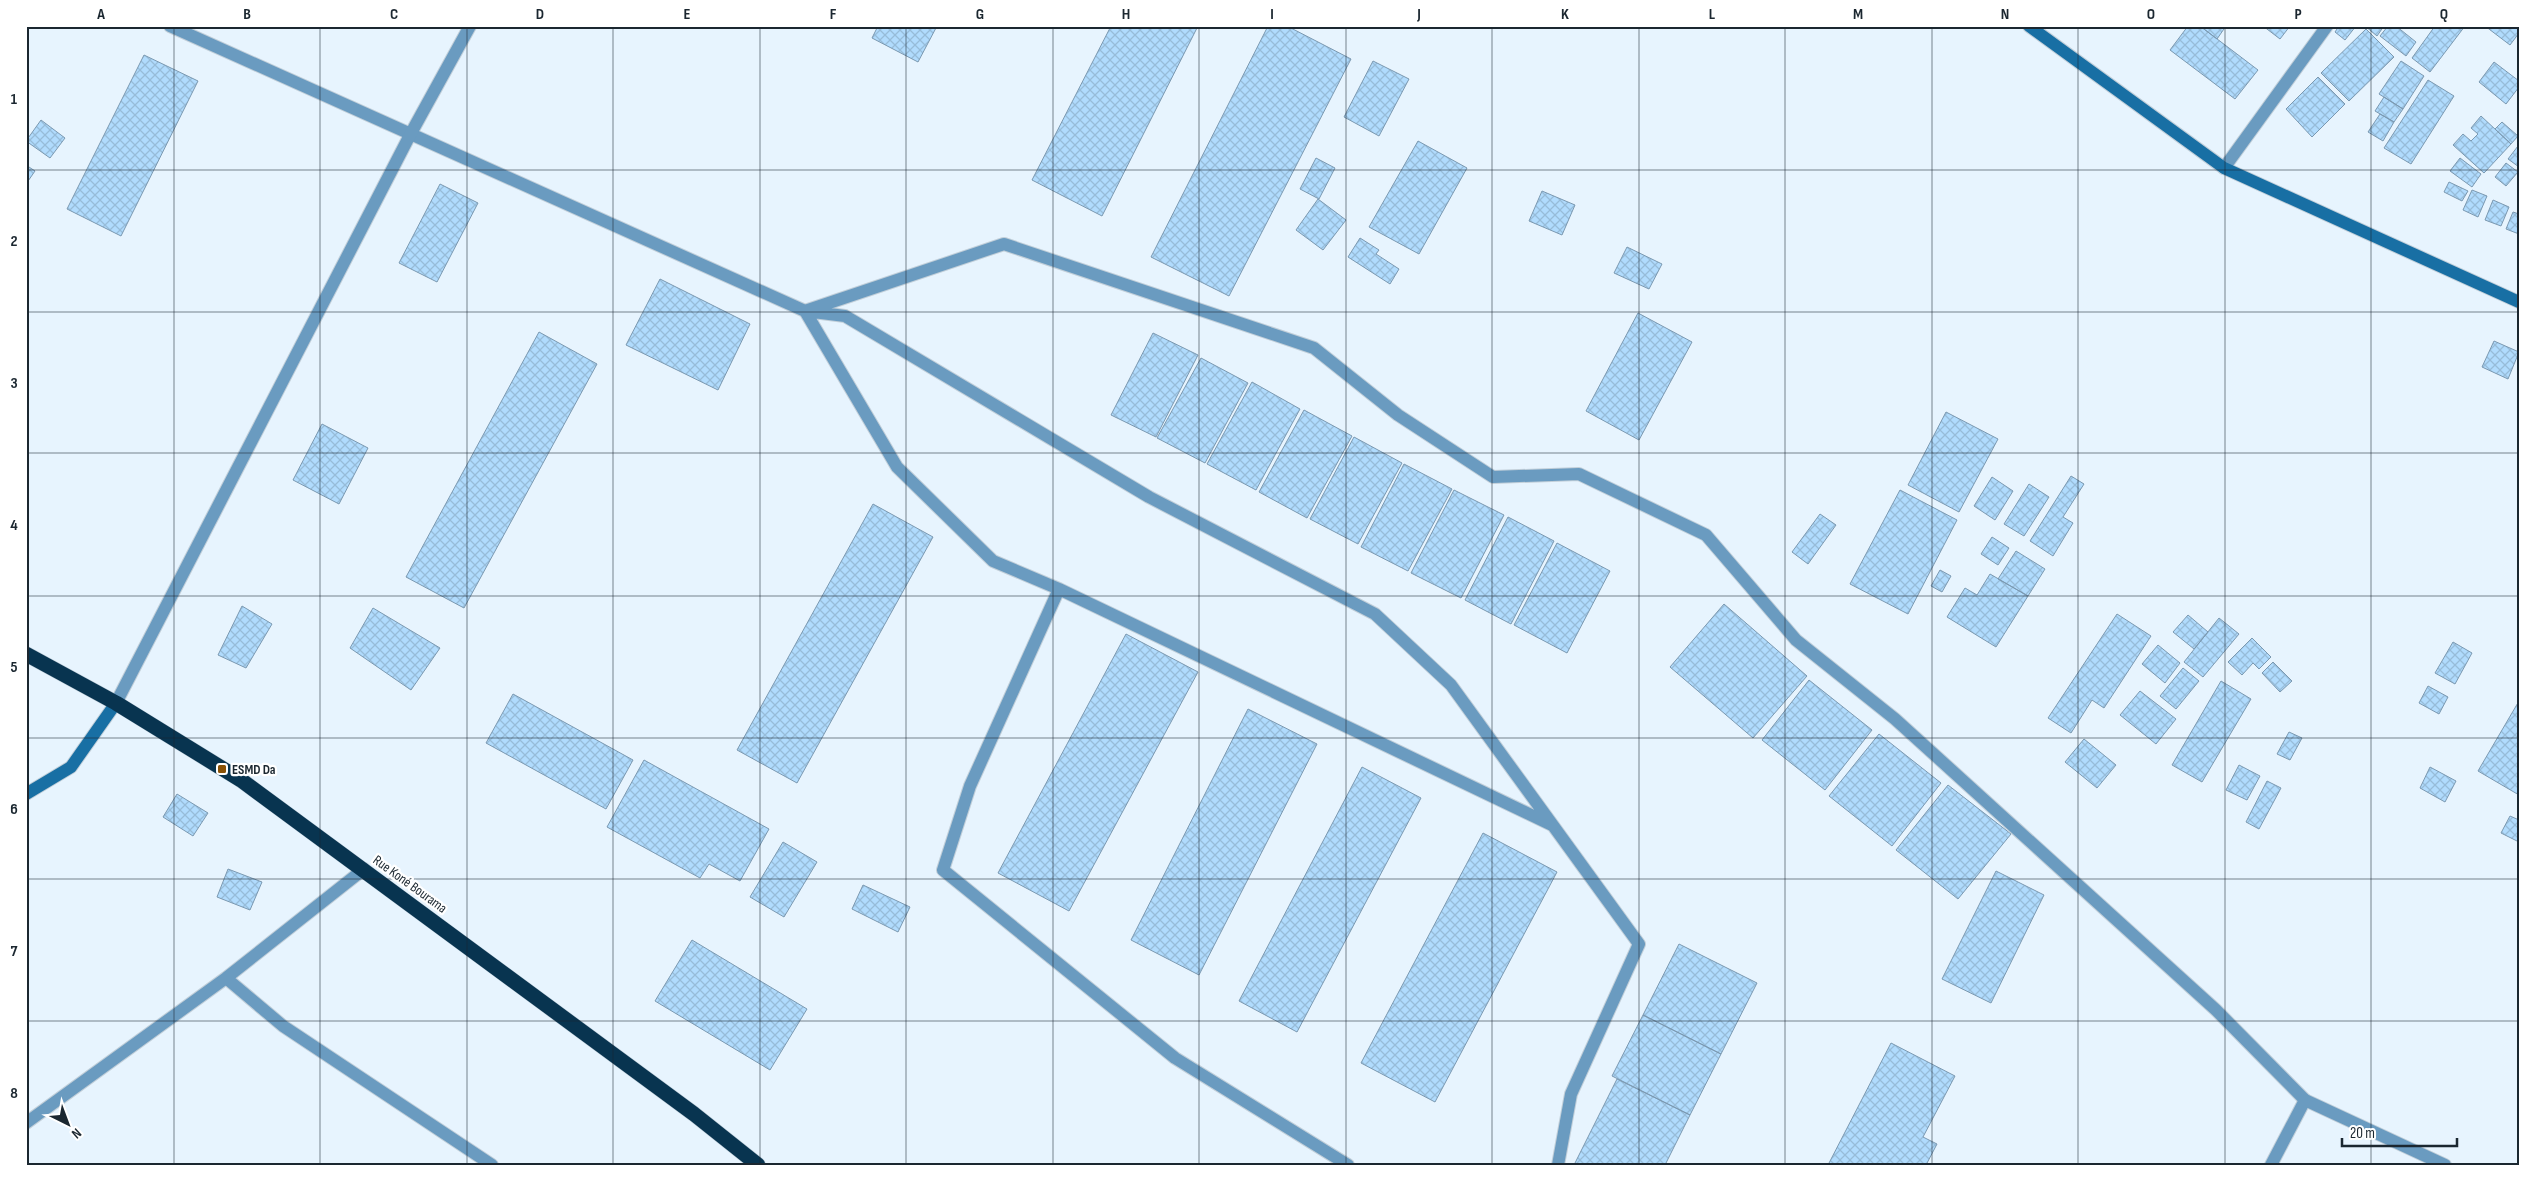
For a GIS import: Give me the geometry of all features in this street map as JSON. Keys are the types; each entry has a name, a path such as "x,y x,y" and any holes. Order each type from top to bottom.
{"highway":[{"name":"Rue Koné Bourama","path":"26,654 116,703 241,780 694,1114 758,1165"}],"street":[{"path":"170,26 805,311 845,316 1149,497 1375,614 1451,685 1639,944 1572,1094 1558,1165"},
{"path":"26,794 71,767 116,703 410,135 470,26"},
{"path":"2029,26 2224,168 2519,302"},
{"path":"2224,168 2327,26"},
{"path":"805,311 1004,244 1314,348 1398,414 1493,477 1579,474 1706,535 1796,640 1895,719 2216,1010 2305,1100 2445,1165"},
{"path":"805,311 896,467 993,562 1059,589 1552,825"},
{"path":"1059,589 970,786 943,870 1175,1058 1348,1165"},
{"path":"26,1123 226,978 364,870"},
{"path":"226,978 283,1026 492,1165"},
{"path":"2271,1165 2305,1100"}],"building":[{"path":"878,26 937,26 918,62 872,38"},
{"path":"1111,26 1198,26 1102,216 1032,180"},
{"path":"1268,26 1287,26 1351,59 1229,296 1151,257"},
{"path":"2188,26 2200,26 2258,70 2235,99 2170,50"},
{"path":"2200,26 2226,26 2217,39"},
{"path":"2263,26 2290,26 2280,39"},
{"path":"2339,26 2356,26 2345,40 2335,32"},
{"path":"2365,26 2384,26 2377,36"},
{"path":"2388,26 2396,26 2416,42 2406,56 2380,36"},
{"path":"2435,26 2465,26 2430,72 2412,58"},
{"path":"2485,26 2518,26 2519,33 2510,45"},
{"path":"2366,29 2394,57 2349,101 2321,73"},
{"path":"144,55 198,81 121,236 67,209"},
{"path":"1373,61 1409,79 1379,136 1344,117"},
{"path":"2401,61 2424,76 2403,109 2379,94"},
{"path":"2494,62 2519,81 2519,87 2506,104 2479,82"},
{"path":"2318,77 2345,104 2312,137 2286,109"},
{"path":"2428,80 2454,96 2411,164 2384,148"},
{"path":"2384,97 2403,109 2394,122 2375,111"},
{"path":"2380,114 2394,122 2383,141 2368,132"},
{"path":"2481,116 2511,144 2484,173 2453,145 2463,134 2471,141 2478,134 2471,128"},
{"path":"41,120 65,138 50,158 26,141"},
{"path":"2502,122 2518,136 2511,144 2495,129"},
{"path":"1418,141 1467,168 1419,254 1369,227"},
{"path":"2519,146 2519,167 2508,159"},
{"path":"1316,158 1335,168 1319,199 1300,189"},
{"path":"2460,158 2481,174 2472,187 2450,171"},
{"path":"2506,163 2518,172 2506,186 2495,177"},
{"path":"26,165 35,171 26,184"},
{"path":"2449,182 2468,191 2462,201 2444,192"},
{"path":"440,184 478,203 437,282 399,263"},
{"path":"2472,190 2487,196 2478,217 2463,210"},
{"path":"1542,191 1575,205 1562,235 1529,221"},
{"path":"1318,199 1346,220 1323,250 1296,230"},
{"path":"2493,200 2509,207 2501,226 2485,220"},
{"path":"2513,212 2519,214 2519,234 2506,229"},
{"path":"1360,238 1379,250 1376,254 1399,269 1390,284 1348,257"},
{"path":"1627,247 1662,264 1649,289 1614,273"},
{"path":"660,279 750,324 718,390 626,345"},
{"path":"1638,313 1692,342 1639,440 1586,411"},
{"path":"539,332 597,364 464,608 406,577"},
{"path":"1153,333 1198,355 1156,437 1111,415"},
{"path":"2494,341 2519,352 2508,379 2482,367"},
{"path":"1201,358 1248,383 1205,463 1157,438"},
{"path":"1252,382 1300,409 1256,490 1207,464"},
{"path":"1304,410 1352,436 1307,518 1259,492"},
{"path":"1946,412 1998,439 1959,512 1908,485"},
{"path":"322,424 368,448 339,504 293,480"},
{"path":"1354,437 1402,463 1358,544 1310,519"},
{"path":"1404,464 1452,489 1408,571 1361,547"},
{"path":"2071,476 2084,484 2063,517 2073,523 2053,556 2030,541"},
{"path":"1992,477 2013,491 1995,520 1974,506"},
{"path":"2029,484 2049,497 2024,536 2004,524"},
{"path":"1454,490 1504,515 1461,598 1411,573"},
{"path":"1900,490 1957,520 1908,614 1850,584"},
{"path":"873,504 933,537 797,783 737,750"},
{"path":"1820,514 1836,525 1808,564 1792,552"},
{"path":"1508,517 1554,541 1511,624 1465,600"},
{"path":"1992,537 2009,548 1998,565 1981,554"},
{"path":"1557,543 1610,571 1567,653 1514,625"},
{"path":"2016,551 2045,569 2028,596 1998,579"},
{"path":"1940,570 1951,576 1942,592 1931,586"},
{"path":"1990,574 2028,596 1996,647 1947,617 1965,588 1977,595"},
{"path":"1724,604 1807,676 1753,738 1670,667"},
{"path":"242,606 272,624 246,668 218,655"},
{"path":"373,608 440,648 411,690 350,648"},
{"path":"2117,614 2151,636 2104,708 2092,700 2071,733 2048,718"},
{"path":"2188,615 2208,632 2194,649 2173,632"},
{"path":"2219,618 2239,634 2203,677 2184,662"},
{"path":"1126,634 1198,672 1069,911 998,873"},
{"path":"2252,638 2271,657 2259,669 2253,663 2242,675 2228,662"},
{"path":"2453,642 2472,653 2455,684 2435,673"},
{"path":"2158,645 2180,663 2165,683 2142,664"},
{"path":"2273,662 2292,681 2280,692 2262,673"},
{"path":"2183,668 2199,681 2176,709 2160,696"},
{"path":"1809,680 1872,730 1825,790 1762,740"},
{"path":"2221,681 2251,699 2202,782 2172,765"},
{"path":"2428,686 2448,697 2439,714 2419,703"},
{"path":"2140,691 2176,719 2156,744 2120,715"},
{"path":"513,694 633,760 606,809 486,743"},
{"path":"2519,701 2519,795 2478,771"},
{"path":"1248,709 1317,744 1199,975 1131,940"},
{"path":"2289,732 2302,738 2290,760 2277,754"},
{"path":"1879,734 1941,783 1892,846 1829,796"},
{"path":"2084,739 2116,765 2097,788 2065,762"},
{"path":"644,760 769,829 740,881 709,864 700,878 607,827"},
{"path":"2239,765 2260,776 2247,800 2226,790"},
{"path":"1362,767 1421,798 1297,1032 1239,1001"},
{"path":"2430,767 2456,781 2445,802 2420,788"},
{"path":"2267,781 2281,788 2259,829 2246,822"},
{"path":"1948,785 2011,834 1958,899 1896,850"},
{"path":"177,794 208,813 193,836 163,817"},
{"path":"2510,816 2519,820 2519,842 2501,833"},
{"path":"1483,833 1557,872 1435,1102 1361,1063"},
{"path":"783,842 817,862 784,917 750,897"},
{"path":"228,869 262,882 250,910 217,897"},
{"path":"1996,871 2044,895 1991,1003 1942,979"},
{"path":"863,885 910,907 898,932 852,909"},
{"path":"692,940 807,1009 770,1070 655,1001"},
{"path":"1679,944 1757,983 1721,1054 1643,1015"},
{"path":"1643,1015 1721,1054 1690,1115 1612,1076"},
{"path":"1891,1043 1955,1076 1923,1137 1937,1144 1926,1165 1828,1165"},
{"path":"1617,1079 1690,1115 1665,1165 1574,1165"}],"place":[{"name":"ESMD Da","path":"222,769"}]}
